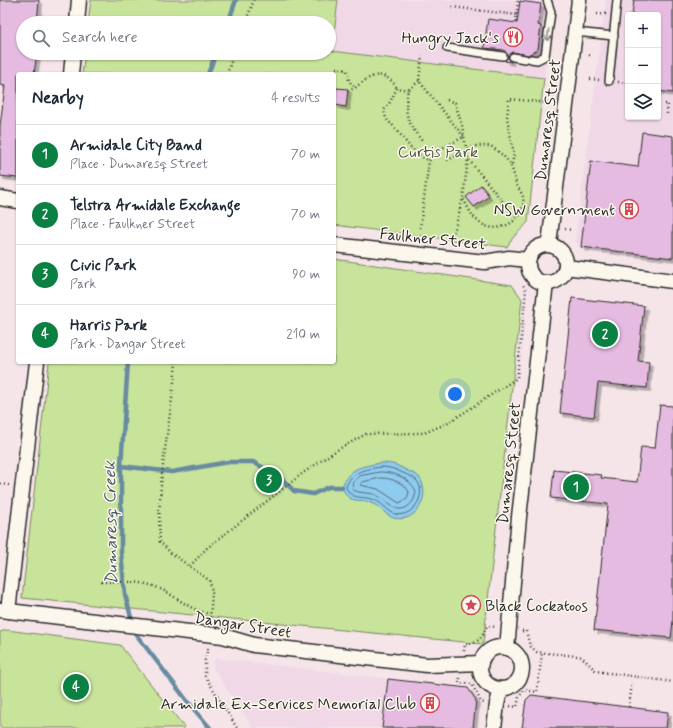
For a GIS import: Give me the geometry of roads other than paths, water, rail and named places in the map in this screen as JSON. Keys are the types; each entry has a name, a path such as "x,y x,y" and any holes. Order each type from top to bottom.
{"street":[{"path":"78,16 79,0"},
{"name":"Dumaresq Street","path":"549,244 578,0"},
{"path":"71,72 72,60"},
{"path":"0,198 16,200"},
{"path":"549,244 557,247 562,252 566,259 566,267 563,275 558,280 546,283 538,281 532,276 528,269 528,260 530,254 535,248 549,244"},
{"name":"Faulkner Street","path":"336,245 485,262 509,258 528,260"},
{"path":"566,267 673,281"},
{"name":"Dumaresq Street","path":"507,648 514,569 546,283"},
{"path":"4,611 37,364"},
{"name":"Dangar Street","path":"4,611 229,636 254,645 427,665 481,663"},
{"path":"498,647 507,648 514,651 519,656 522,664 522,672 515,684 501,689 492,687 484,681 480,673 481,663 484,656 490,650 498,647"},
{"path":"494,728 497,704 501,689"}],"lane":[{"path":"513,57 537,60 545,56 550,12 547,0"},
{"path":"609,82 617,0"},
{"path":"574,32 614,36"},
{"path":"447,48 504,56"}],"water":[{"path":"380,463 396,465 415,474 419,477 423,484 423,499 420,506 409,517 402,519 394,518 374,504 366,501 351,499 345,493 342,487 348,475 361,467"}],"waterway":[{"name":"Dumaresq Creek","path":"230,16 236,0"},
{"name":"Dumaresq Creek","path":"209,72 213,60"},
{"name":"Dumaresq Creek","path":"128,364 121,466 121,553 125,594 135,633 210,728"},
{"path":"121,466 172,472 228,462 253,462 280,477 294,491 313,494 329,487 342,487"}],"place":[{"name":"Hungry Jack's","path":"513,37"},
{"name":"NSW Government","path":"629,209"},
{"name":"Telstra Armidale Exchange","path":"605,334"},
{"name":"Civic Park","path":"269,480"},
{"name":"Armidale City Band","path":"576,487"},
{"name":"Black Cockatoos","path":"471,605"},
{"name":"Harris Park","path":"76,687"},
{"name":"Armidale Ex-Services Memorial Club","path":"430,703"}],"park label":[{"name":"Curtis Park","path":"438,151"}]}
